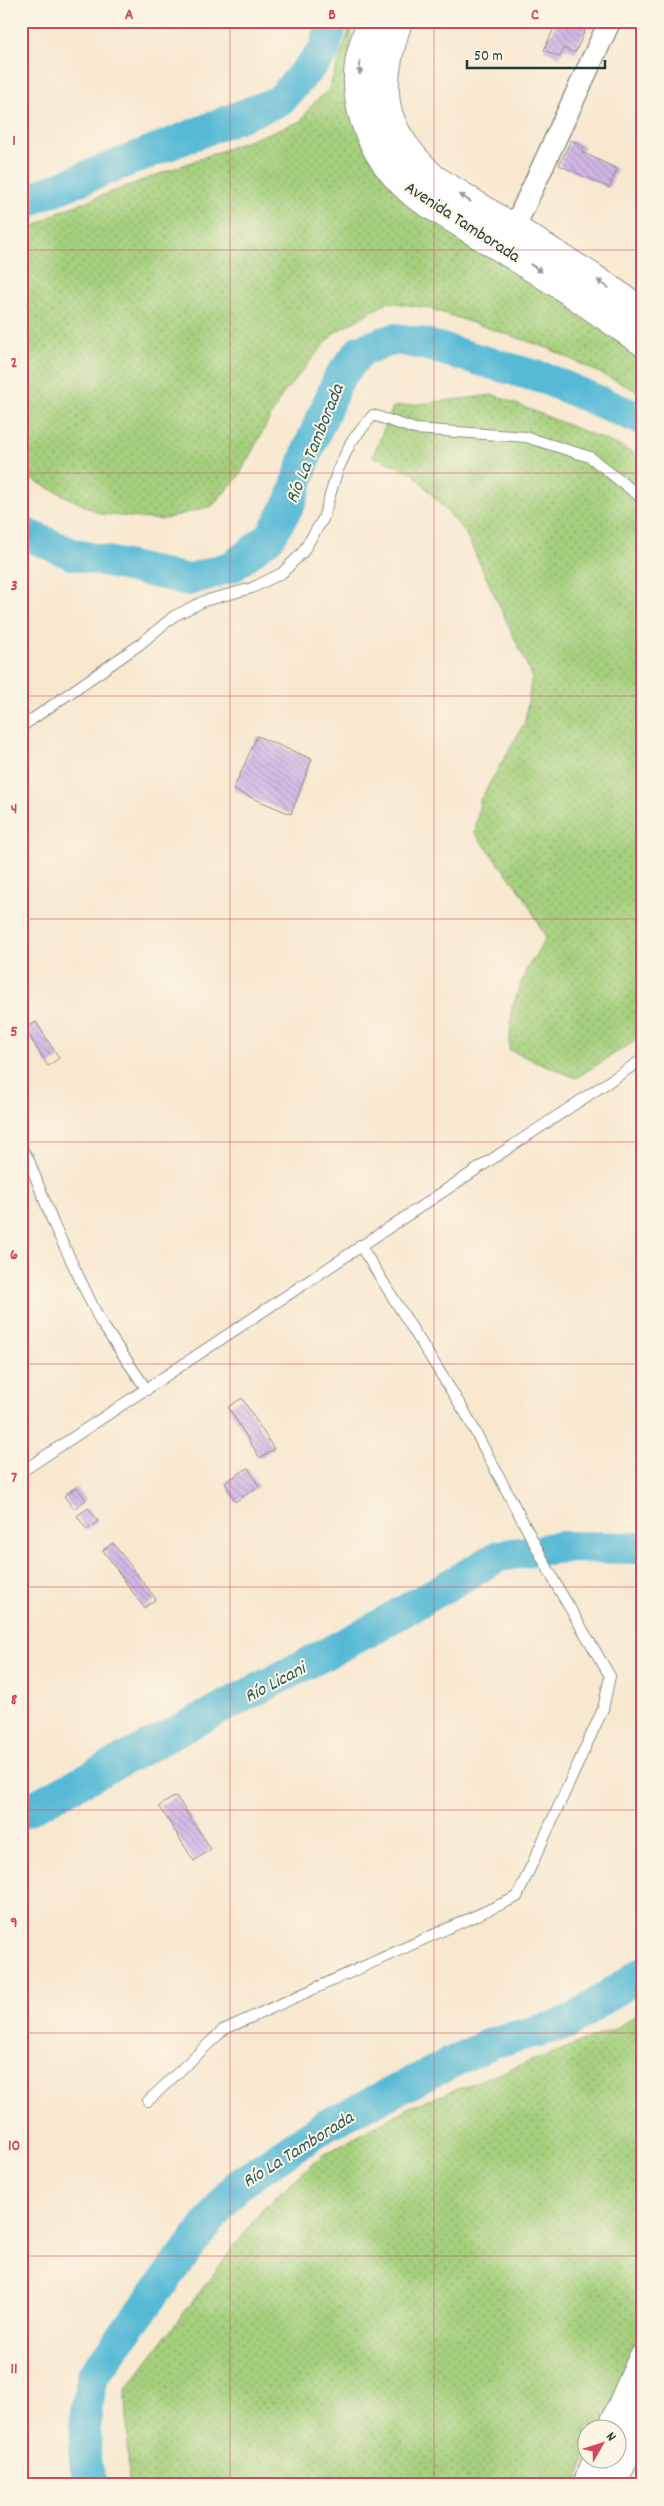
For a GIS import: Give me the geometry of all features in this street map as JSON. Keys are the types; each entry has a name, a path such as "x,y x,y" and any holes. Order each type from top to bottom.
{"main road":[{"name":"Avenida Tamborada","path":"371,21 360,59 359,90 365,123 383,160 401,183 418,196 510,238 643,312"},
{"name":"Avenida Tamborada","path":"398,21 388,53 384,88 389,120 399,140 412,158 434,179 643,342"},
{"path":"616,2418 643,2358"},
{"path":"612,2485 643,2415"},
{"path":"587,2485 594,2468"}],"street":[{"path":"510,238 610,21"}],"lane":[{"path":"21,727 139,645 174,616 204,601 252,588 282,573 302,553 323,519 337,472 351,442 373,415 416,429 526,437 590,457 643,499"},
{"path":"21,1472 360,1245 643,1059"},
{"path":"21,1148 28,1158 54,1225 100,1321 146,1390"},
{"path":"148,2101 224,2030 517,1897 603,1710 610,1676 558,1588 466,1414 360,1245"}],"green space":[{"path":"352,22 349,67 351,100 561,296 643,356 643,394 548,348 428,308 388,302 334,333 282,395 239,476 212,506 161,520 101,514 21,474 21,235 58,212 301,121 311,106 329,89"},
{"path":"494,395 615,444 643,458 643,1036 576,1078 509,1050 512,1008 526,970 546,938 524,896 475,833 480,800 525,722 532,676 465,532 413,473 373,456 393,407"},
{"path":"643,2010 643,2333 605,2418 576,2418 576,2468 582,2468 576,2485 129,2485 126,2389 262,2210 320,2157 410,2107 615,2029"}],"building":[{"path":"557,21 589,21 575,53 564,48 560,57 544,50"},
{"path":"571,140 584,147 582,152 617,169 609,188 559,165"},
{"path":"257,736 312,759 291,814 233,790"},
{"path":"36,1022 59,1058 48,1066 25,1029"},
{"path":"242,1398 274,1449 260,1458 228,1407"},
{"path":"248,1468 259,1486 235,1502 225,1482"},
{"path":"76,1487 86,1500 74,1509 64,1496"},
{"path":"88,1508 98,1521 87,1530 77,1516"},
{"path":"113,1543 156,1599 144,1608 103,1550"},
{"path":"176,1796 211,1849 194,1861 159,1806"}],"waterway":[{"name":"Río La Tamborada","path":"21,207 36,197 279,101 324,51 332,21"},
{"name":"Río La Tamborada","path":"21,532 72,554 189,580 233,566 270,537 291,501 308,450 339,378 361,350 395,339 424,344 546,379 643,420"},
{"name":"Río Licani","path":"547,1549 563,1547 643,1548"},
{"name":"Río Licani","path":"21,1813 371,1630 499,1556 526,1552"},
{"name":"Río La Tamborada","path":"93,2485 85,2463 86,2411 93,2375 237,2185 326,2125 491,2043 568,2023 643,1972"}]}
